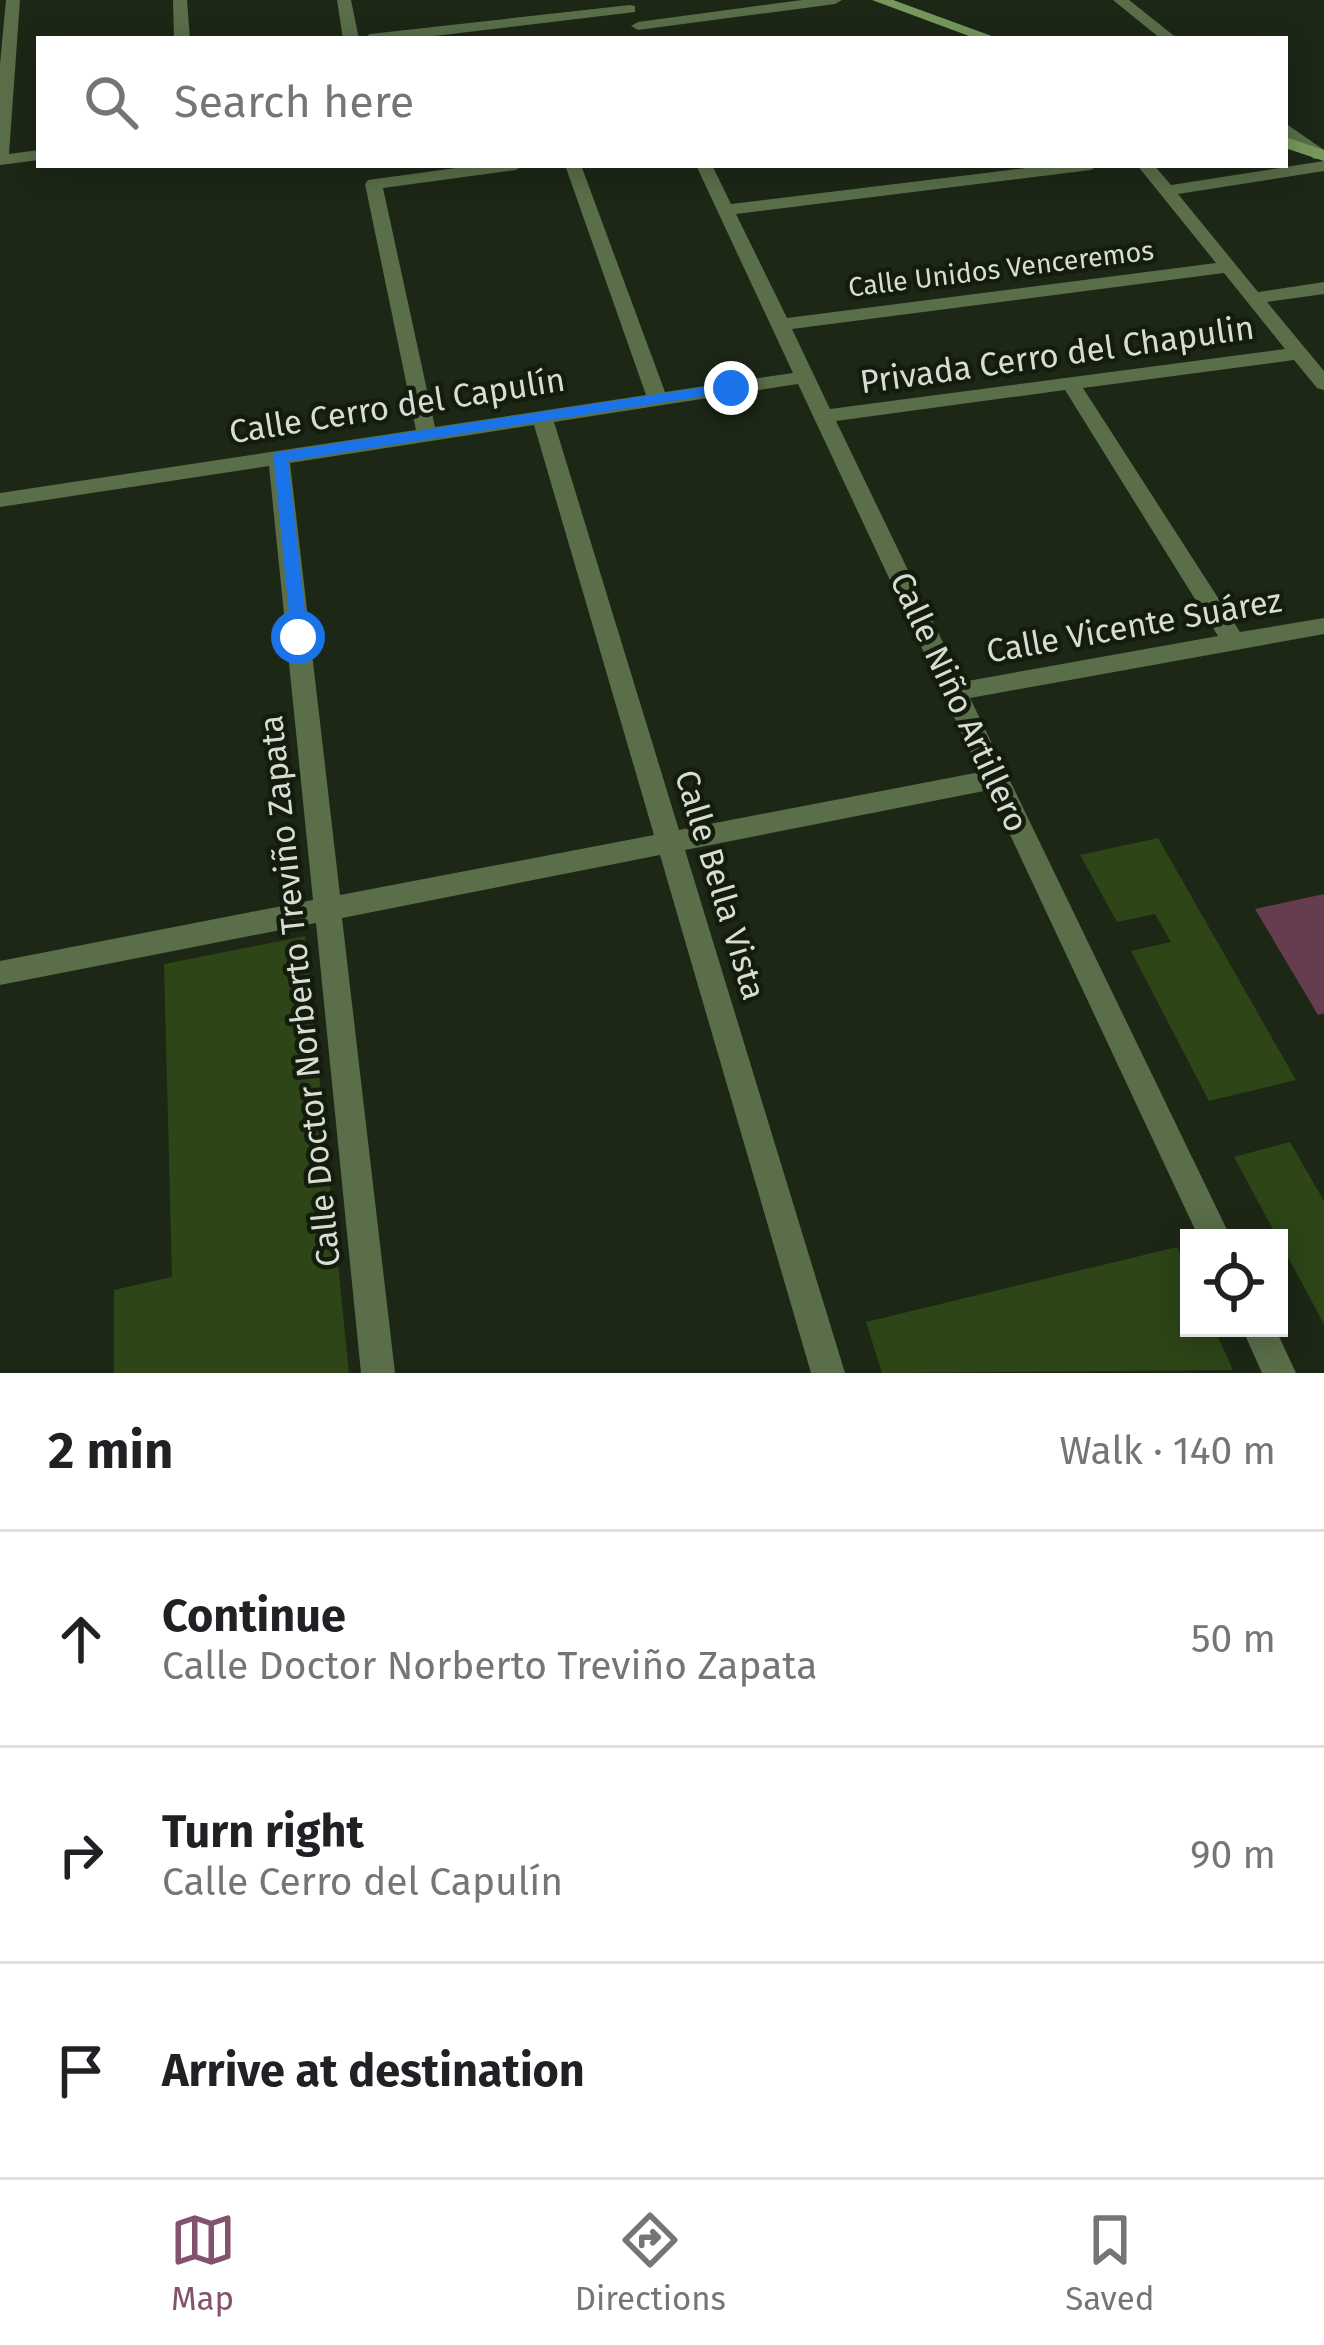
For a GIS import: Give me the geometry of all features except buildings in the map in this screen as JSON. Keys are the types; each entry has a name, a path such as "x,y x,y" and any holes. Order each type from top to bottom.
{"street":[{"path":"13,0 0,158 36,155"},
{"path":"180,0 182,36"},
{"path":"344,0 350,36"},
{"path":"392,36 628,4 641,32 835,0"},
{"path":"879,0 983,36"},
{"path":"1120,0 1166,36"},
{"path":"1288,130 1323,159"},
{"path":"1288,143 1323,159"},
{"path":"1288,166 1323,159"},
{"path":"427,435 374,184 494,168"},
{"path":"575,168 657,399"},
{"name":"Calle Niño Artillero","path":"705,168 1211,1229"},
{"path":"725,209 1066,168"},
{"path":"1147,168 1324,384"},
{"path":"1166,191 1279,168"},
{"name":"Calle Unidos Venceremos","path":"780,326 1228,267"},
{"path":"1253,298 1324,288"},
{"name":"Privada Cerro del Chapulin","path":"824,416 1298,353"},
{"name":"Calle Cerro del Capulín","path":"0,500 805,376"},
{"path":"1070,383 1233,641"},
{"name":"Calle Bella Vista","path":"542,417 828,1373"},
{"name":"Calle Doctor Norberto Treviño Zapata","path":"279,457 378,1373"},
{"name":"Calle Vicente Suárez","path":"955,692 1324,626"},
{"path":"0,974 996,779"},
{"path":"1262,1337 1279,1373"}],"shaded area":[{"path":"1324,894 1324,1013 1318,1015 1255,909"}],"route":[{"path":"298,637 279,457 731,388"}]}
